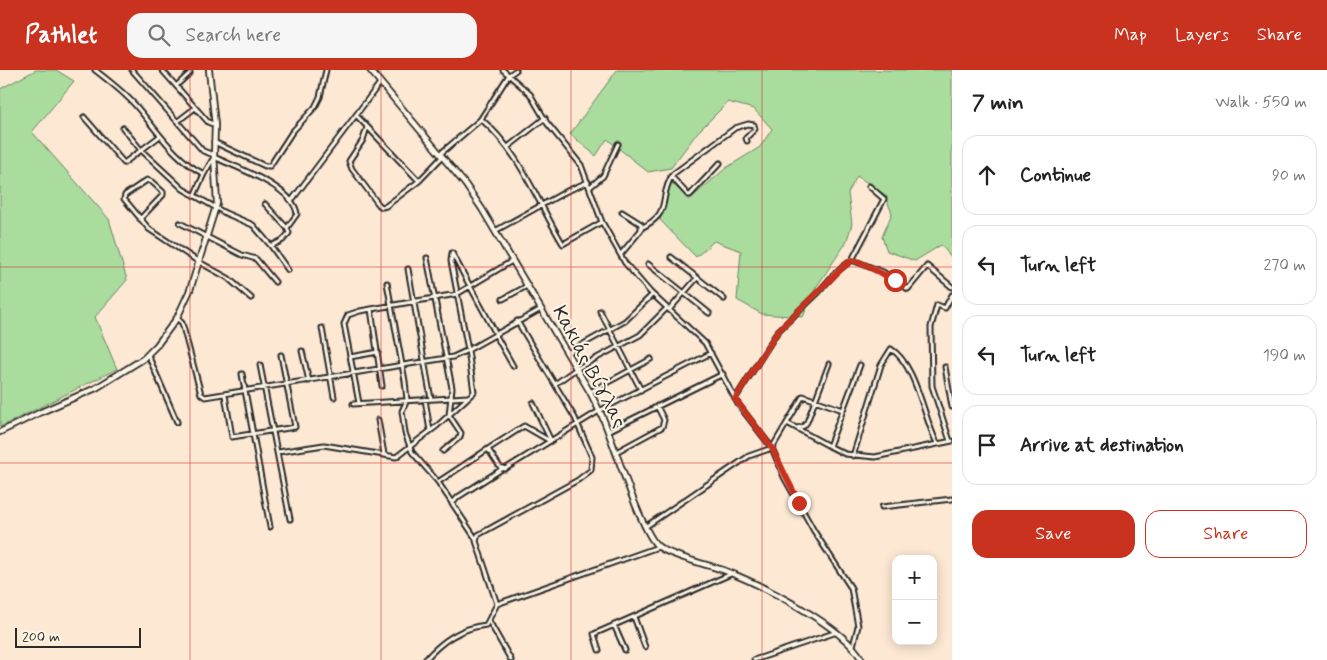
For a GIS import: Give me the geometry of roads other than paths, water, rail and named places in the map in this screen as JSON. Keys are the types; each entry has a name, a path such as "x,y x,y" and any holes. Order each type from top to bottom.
{"street":[{"path":"95,70 136,106 160,136 188,165 204,174"},
{"path":"132,70 203,151 272,185 292,200 297,214 287,228"},
{"path":"162,70 208,122 215,125"},
{"path":"0,432 52,406 96,388 148,355 177,318 199,262 216,208 215,125 210,70"},
{"path":"214,142 265,166 270,166 292,132 316,107 326,70"},
{"name":"Κακιάς Βίγλας","path":"370,70 465,184 494,231 600,411 645,527 658,547"},
{"path":"503,70 530,94 545,118 581,165 602,222 621,254 652,295 705,343 735,399 772,448 784,477 814,531 851,588 858,626 853,646"},
{"path":"367,127 362,140 349,161 352,169 382,207 419,181 441,156 481,119 509,76 516,70"},
{"path":"176,86 190,73"},
{"path":"292,200 380,83"},
{"path":"178,121 195,108"},
{"path":"356,115 419,181"},
{"path":"84,116 124,163 160,136"},
{"path":"508,147 545,118"},
{"path":"481,119 508,147 543,204 563,244 602,222"},
{"path":"621,254 621,250 641,228 659,216 665,202 667,182 671,176 735,128 754,125 755,129 746,138 747,141"},
{"path":"123,128 178,186 216,208 253,225 288,270"},
{"path":"590,187 603,176 618,144"},
{"path":"194,196 214,156"},
{"path":"671,176 690,195 720,163"},
{"path":"140,219 163,195 163,192 147,180 125,195 124,198 140,219 149,229 199,262 228,278 251,298"},
{"path":"494,231 588,182"},
{"path":"735,399 778,331 818,293 835,273 852,260 884,199 869,186"},
{"path":"265,204 287,228 289,233 283,240 271,246"},
{"path":"622,212 641,224 641,228"},
{"path":"180,223 242,256 256,259 275,282"},
{"path":"278,452 324,445 396,457 410,448 474,392 451,261 452,253 513,366"},
{"path":"671,256 724,299"},
{"path":"427,258 452,388 449,415 460,433 460,437 443,451"},
{"path":"852,260 876,269 908,289 927,266 952,287"},
{"path":"359,403 344,324 352,313 458,294 512,261"},
{"path":"648,264 709,313"},
{"path":"408,269 431,399"},
{"path":"555,384 576,369 640,336 697,278"},
{"path":"387,283 402,364 407,400 402,411 410,448 438,482 476,539 497,604"},
{"path":"502,299 526,286"},
{"path":"567,354 625,321 652,295"},
{"path":"787,423 829,446 853,456 875,456 951,441 933,392 933,359 930,335 937,305 945,308 952,295"},
{"path":"371,309 382,386"},
{"path":"177,318 182,323 201,394 205,397 446,358 468,350 541,309"},
{"path":"600,311 641,390"},
{"path":"476,539 478,535 589,473 592,457 578,424 517,321"},
{"path":"322,328 334,397"},
{"path":"853,456 881,365 891,350 908,371 927,414 936,443"},
{"path":"302,351 308,381"},
{"path":"350,357 378,352"},
{"path":"452,504 458,497 502,469 600,411 700,356 711,352"},
{"path":"148,355 177,422"},
{"path":"225,395 232,437 294,427 281,355"},
{"path":"590,392 651,359"},
{"path":"797,428 804,426 807,422 829,364"},
{"path":"829,446 860,364"},
{"path":"260,365 290,519"},
{"path":"945,367 952,407"},
{"path":"242,374 270,528"},
{"path":"608,431 723,374"},
{"path":"645,527 742,461 772,448 803,396 843,410"},
{"path":"353,404 468,397"},
{"path":"425,399 430,431"},
{"path":"533,402 550,441"},
{"path":"615,452 662,426 664,420 657,406"},
{"path":"378,420 384,454"},
{"path":"438,482 524,426 550,441"},
{"path":"488,449 502,469"},
{"path":"882,507 952,499"},
{"path":"425,660 446,639 470,626 486,625 497,604 658,547 731,574 783,599 838,632 853,646 862,660"},
{"path":"599,650 594,634 731,574"},
{"path":"634,617 645,647"},
{"path":"489,620 512,660"},
{"path":"614,625 625,650"},
{"path":"754,660 838,632"}]}
